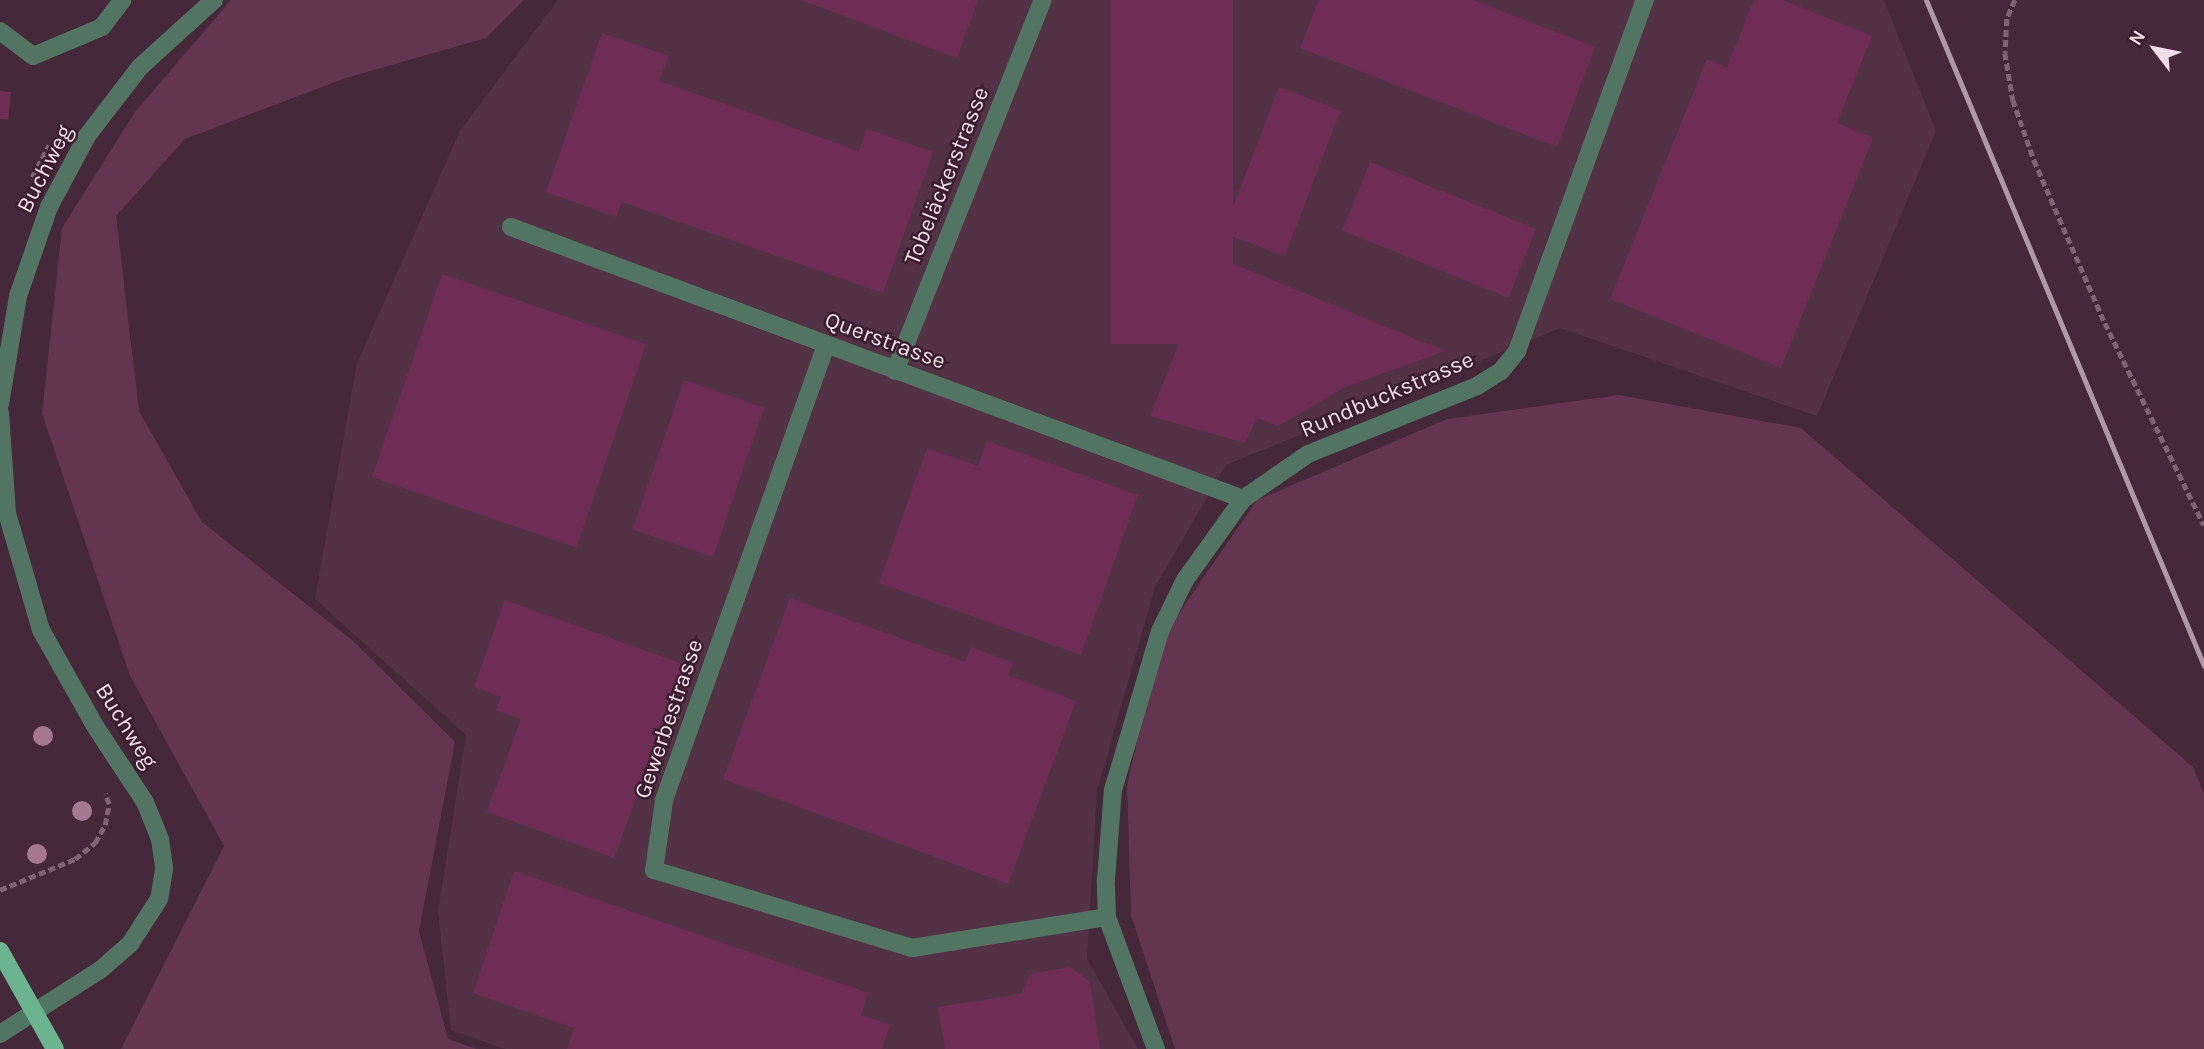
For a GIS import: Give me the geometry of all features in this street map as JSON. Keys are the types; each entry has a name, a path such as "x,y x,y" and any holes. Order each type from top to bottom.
{"main road":[{"path":"0,951 32,1013 55,1049"}],"street":[{"path":"0,30 33,56 102,27 122,0"},
{"name":"Buchweg","path":"0,404 18,296 49,207 87,136 140,66 214,0"},
{"name":"Tobeläckerstrasse","path":"895,371 1043,0"},
{"name":"Rundbuckstrasse","path":"1156,1049 1107,917 1107,837 1113,790 1160,631 1185,580 1243,499 1308,454 1477,386 1501,371 1517,351 1645,0"},
{"name":"Querstrasse","path":"511,227 1243,499"},
{"name":"Gewerbestrasse","path":"826,345 664,802 654,870 912,948 1107,917"},
{"name":"Buchweg","path":"0,413 6,513 41,630 95,726 145,802 160,839 164,869 159,898 147,924 130,944 100,970 0,1034"}],"path":[{"path":"2015,0 2007,19 2005,53 2013,100 2034,160 2105,323 2204,525"},
{"path":"0,890 75,859 95,844 106,825 109,804 101,782"}],"shaded area":[{"path":"231,0 524,0 486,38 346,78 185,139 116,216 139,411 202,522 352,640 455,742 419,931 448,1039 477,1049 121,1049 224,846 130,676 42,413 62,228 135,112"},
{"path":"558,0 1884,0 1936,131 1817,416 1560,328 1226,465 1155,587 1097,791 1087,959 1138,1049 505,1049 451,1030 438,912 466,735 315,599 357,363 460,131"},
{"path":"1619,395 1801,428 2193,767 2204,794 2204,1049 1175,1049 1131,915 1127,786 1159,642 1257,500 1447,419"}],"building":[{"path":"801,0 978,0 957,58"},
{"path":"1110,0 1233,0 1233,344 1110,344"},
{"path":"1319,0 1473,0 1595,47 1557,147 1300,48"},
{"path":"1754,0 1783,0 1872,36 1837,123 1873,138 1781,368 1610,299 1707,59 1727,68"},
{"path":"602,33 669,56 659,81 859,151 867,129 933,152 883,293 622,202 616,217 546,192"},
{"path":"1279,87 1341,111 1285,256 1223,233"},
{"path":"0,91 11,92 9,120 0,119"},
{"path":"1370,162 1536,229 1508,298 1342,231"},
{"path":"1214,256 1445,351 1345,387 1278,426 1257,418 1245,443 1150,416"},
{"path":"442,274 646,344 576,548 372,477"},
{"path":"684,380 764,408 713,557 633,529"},
{"path":"987,441 1138,495 1081,655 879,583 927,448 978,466"},
{"path":"790,598 965,662 971,647 1013,663 1008,675 1076,701 1008,884 723,779"},
{"path":"505,600 685,665 614,858 487,812 521,719 496,710 501,697 474,687"},
{"path":"514,871 868,993 861,1015 890,1025 882,1049 567,1049 574,1028 473,993"},
{"path":"1070,967 1090,982 1100,1049 945,1049 938,1007 1021,994 1030,974"}],"railway":[{"path":"1926,0 2204,666"}]}
